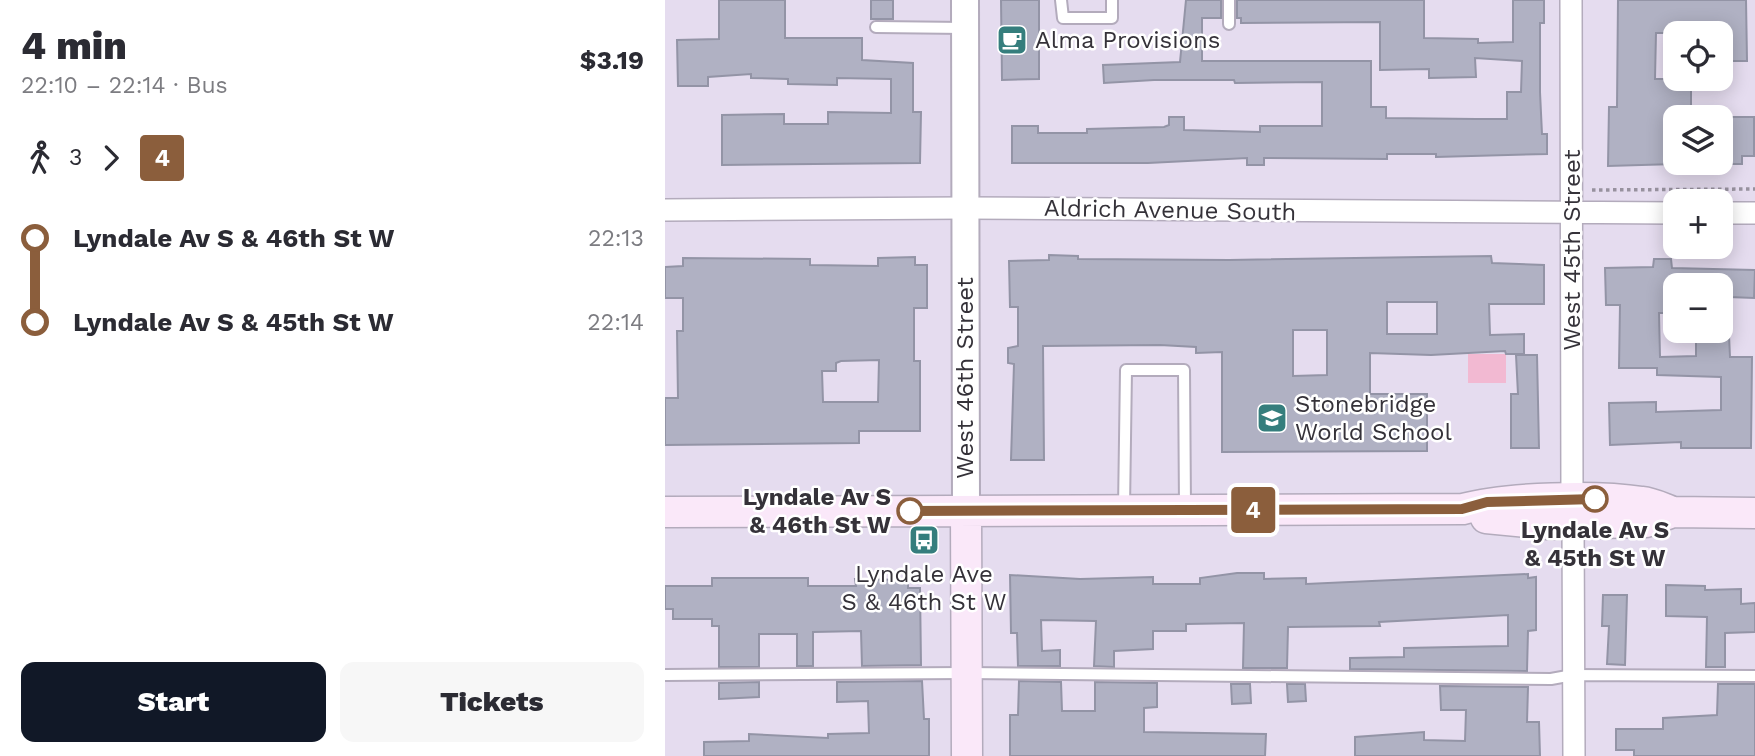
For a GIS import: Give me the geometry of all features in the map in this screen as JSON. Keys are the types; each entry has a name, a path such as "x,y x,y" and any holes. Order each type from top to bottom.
{"main road":[{"path":"665,512 1462,509 1486,518 1644,502 1674,512 1755,513"},
{"name":"West 46th Street","path":"966,511 967,756"}],"street":[{"name":"West 46th Street","path":"965,0 966,511"},
{"name":"West 45th Street","path":"1571,0 1574,756"},
{"name":"Aldrich Avenue South","path":"665,210 965,208 1663,213"},
{"path":"1733,213 1755,213"}],"lane":[{"path":"1062,0 1063,18 1112,18 1112,0"},
{"path":"1229,0 1230,24"},
{"path":"876,27 965,28"},
{"path":"1124,510 1126,370 1184,370 1185,510"},
{"path":"665,675 966,673 1537,679 1573,675 1755,676"}],"path":[{"path":"1588,194 1594,188 1755,189"}],"shaded area":[{"path":"1468,354 1506,354 1506,383 1468,383"}],"building":[{"path":"719,0 785,0 785,38 862,38 862,60 913,63 913,112 921,112 920,163 722,165 722,115 784,114 784,124 828,124 828,112 891,113 891,79 837,78 837,85 788,84 788,79 751,78 751,74 708,77 708,86 678,86 677,40 719,39"},
{"path":"871,0 893,0 893,19 871,19"},
{"path":"1001,0 1039,0 1039,79 1002,80"},
{"path":"1186,0 1221,0 1221,18 1202,18 1202,61 1371,61 1371,107 1386,107 1386,118 1507,119 1507,92 1521,92 1522,61 1475,58 1476,77 1429,78 1429,69 1380,70 1380,22 1241,23 1241,18 1237,18 1237,0 1424,0 1424,38 1478,39 1478,43 1513,42 1513,0 1544,0 1544,23 1540,23 1540,92 1542,134 1547,134 1547,154 1436,157 1436,154 1387,154 1387,159 1264,158 1264,165 1247,165 1247,158 1148,163 1012,163 1012,126 1038,126 1038,133 1087,133 1087,129 1164,127 1169,125 1169,117 1184,117 1184,130 1260,132 1260,126 1322,126 1322,82 1154,80 1104,83 1103,65 1180,62"},
{"path":"1618,0 1746,0 1747,61 1733,61 1733,21 1663,21 1663,33 1656,33 1655,79 1663,79 1663,91 1691,91 1691,105 1663,105 1663,164 1608,166 1609,107 1617,107"},
{"path":"1733,117 1754,117 1754,156 1742,156 1742,164 1733,164"},
{"path":"1049,255 1078,256 1078,259 1229,260 1491,256 1492,263 1544,265 1544,304 1489,304 1490,335 1524,334 1524,354 1506,354 1505,351 1431,355 1370,353 1370,394 1427,394 1427,451 1222,452 1222,352 1196,353 1196,347 1160,345 1043,346 1044,460 1011,460 1014,364 1008,363 1008,348 1018,346 1018,307 1010,307 1009,261 1049,260","holes":["1387,302 1437,302 1437,334 1387,334","1293,330 1327,330 1327,375 1293,376"]},
{"path":"915,257 915,265 927,265 927,308 914,308 914,361 920,361 920,431 859,431 859,443 665,445 665,398 678,398 677,331 683,331 683,298 665,298 665,267 683,266 683,258 810,259 810,265 878,266 878,258","holes":["879,360 878,402 823,402 822,371 836,371 836,363 841,361"]},
{"path":"1654,259 1671,259 1672,268 1755,270 1754,298 1733,297 1733,273 1663,273 1663,313 1659,313 1660,357 1696,356 1696,343 1729,343 1730,357 1752,357 1751,448 1681,448 1681,442 1610,445 1609,403 1656,402 1656,412 1721,410 1721,377 1657,375 1657,368 1619,368 1620,305 1606,305 1605,268 1653,267"},
{"path":"1516,355 1537,355 1539,448 1511,448 1511,394 1518,394"},
{"path":"1237,573 1264,573 1264,579 1306,578 1306,584 1528,574 1528,578 1536,577 1536,630 1528,631 1527,671 1350,669 1350,658 1404,657 1404,648 1508,646 1508,615 1379,622 1380,626 1288,627 1287,668 1243,668 1244,623 1186,624 1186,631 1153,631 1153,649 1114,651 1114,667 1094,666 1096,621 1041,620 1042,651 1060,650 1060,666 1018,666 1017,633 1011,633 1010,575 1080,579 1153,577 1153,584 1200,584 1200,578"},
{"path":"712,578 808,578 808,586 856,586 855,579 908,580 908,588 920,588 921,665 862,666 861,631 813,632 813,666 797,666 797,634 759,634 759,667 719,667 719,626 712,626 712,619 673,619 673,609 665,609 665,586 712,586"},
{"path":"1666,585 1705,586 1705,590 1741,589 1741,604 1755,603 1755,632 1725,633 1725,667 1706,667 1707,617 1666,616"},
{"path":"1603,595 1627,595 1625,665 1607,664 1609,626 1602,626"},
{"path":"922,681 924,719 929,719 929,756 704,756 704,742 749,741 749,734 828,738 828,734 869,733 868,701 837,702 837,682"},
{"path":"1019,681 1061,682 1062,711 1095,711 1095,682 1157,683 1157,707 1144,708 1144,732 1266,734 1265,756 1010,756 1010,715 1018,715"},
{"path":"759,682 759,697 719,699 719,683"},
{"path":"1231,684 1250,684 1251,703 1232,704"},
{"path":"1287,684 1305,684 1306,701 1288,702"},
{"path":"1718,684 1755,684 1755,756 1634,756 1634,750 1616,750 1616,729 1663,729 1663,718 1717,715"},
{"path":"1440,686 1528,687 1527,722 1539,722 1540,756 1355,756 1355,737 1424,732 1424,740 1465,741 1466,710 1441,710"}],"bus line":[{"name":"4","path":"910,511 1462,509 1487,502 1595,499"}],"place":[{"name":"Alma Provisions","path":"1012,40"},
{"name":"Stonebridge World School","path":"1272,418"},
{"name":"Lyndale Av S & 45th St W","path":"1595,499"},
{"name":"Lyndale Av S & 46th St W","path":"910,511"},
{"name":"Lyndale Ave S & 46th St W","path":"924,540"}]}
